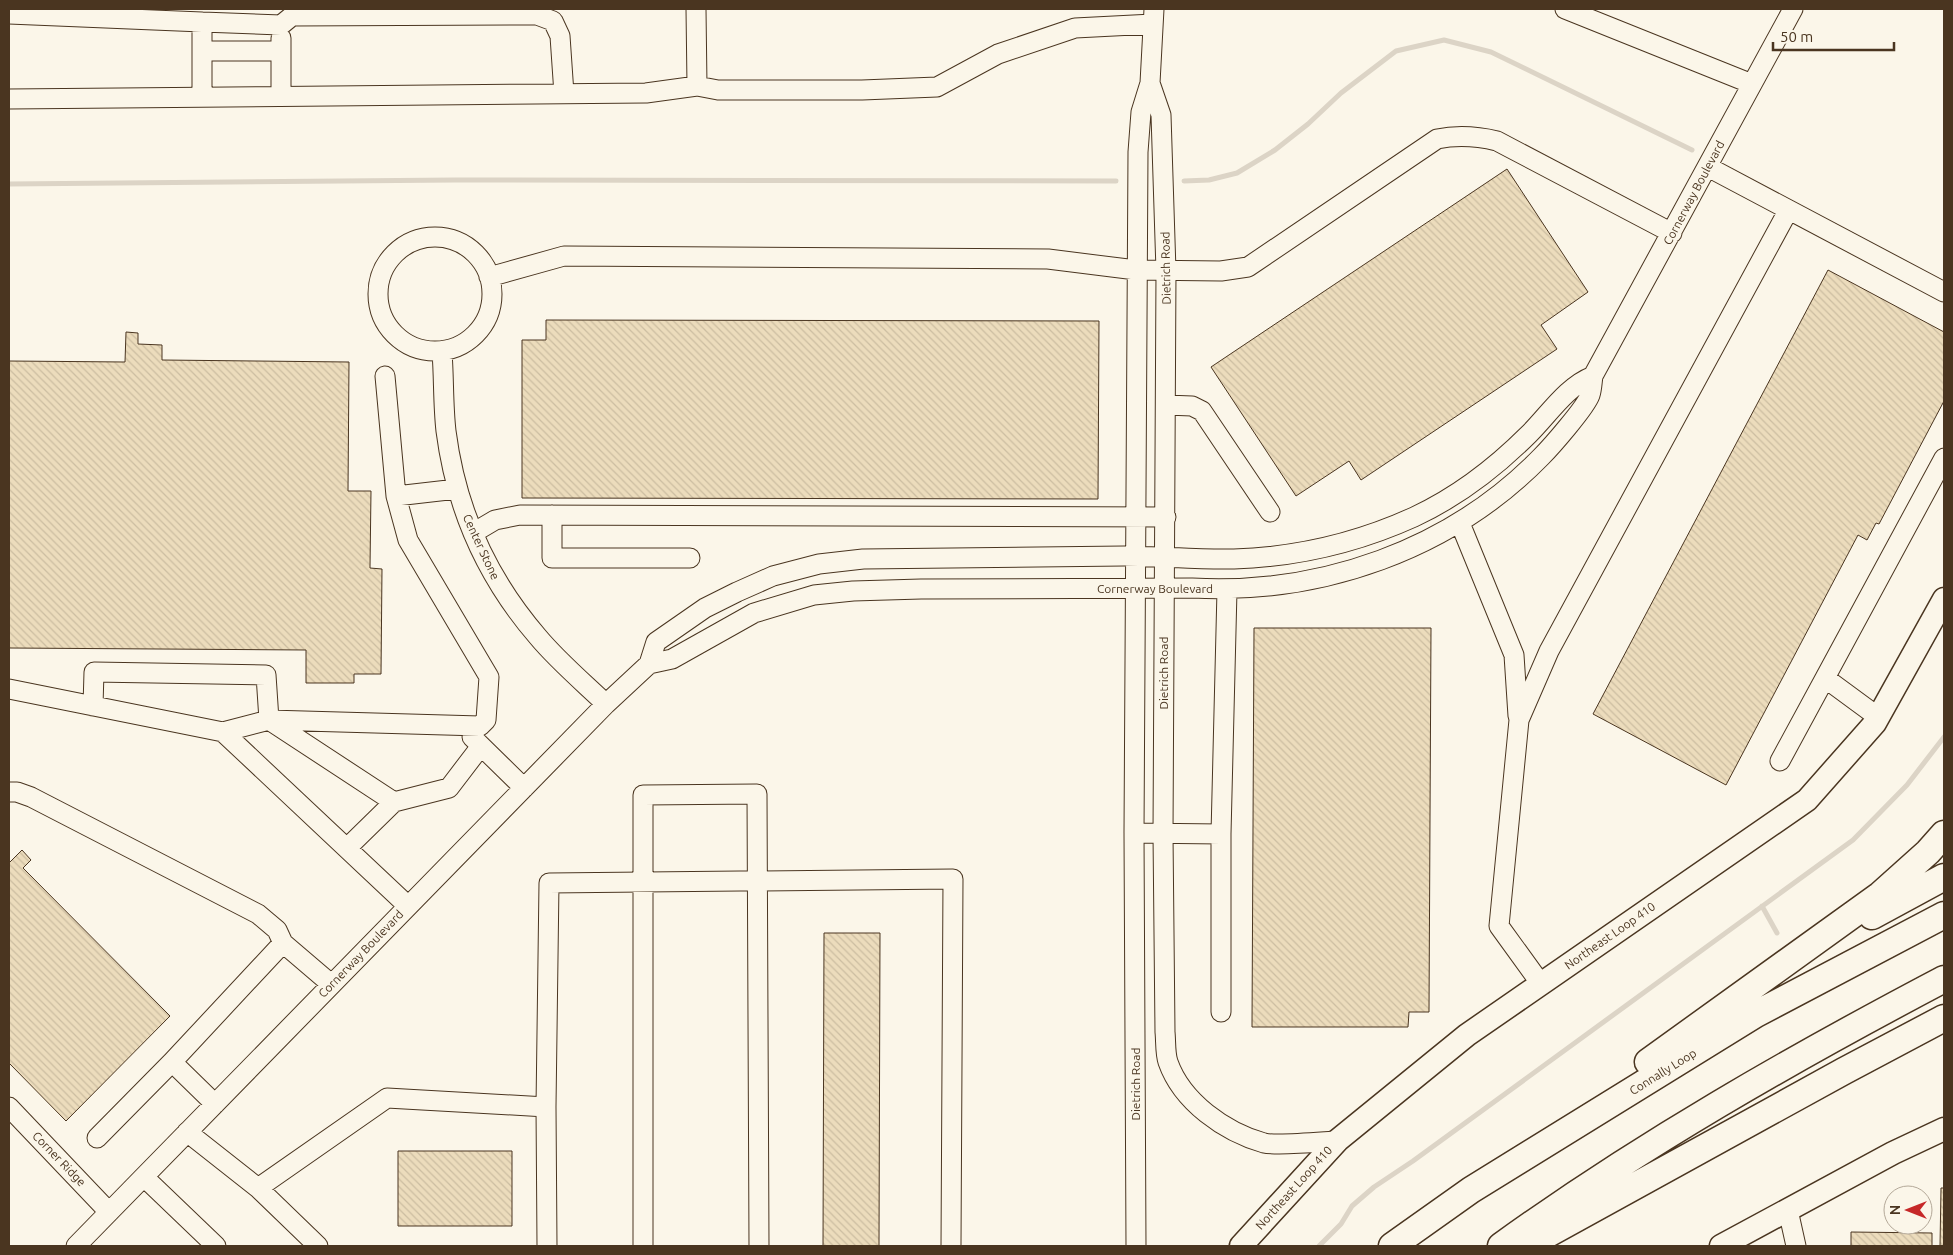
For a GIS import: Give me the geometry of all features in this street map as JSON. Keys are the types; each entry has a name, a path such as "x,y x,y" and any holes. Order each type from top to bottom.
{"highway":[{"path":"1471,1190 1880,895 1928,852 1944,834"},
{"path":"1785,964 1944,877"},
{"name":"Connally Loop","path":"1392,1246 1471,1190 1756,1014 1944,915"},
{"path":"1501,1246 1547,1213 1664,1137 1834,1037 1944,979"},
{"path":"1526,1246 1944,1018"},
{"path":"1919,1031 1944,1025"}],"main road":[{"name":"Northeast Loop 410","path":"1241,1246 1336,1141 1467,1035 1808,800 1878,717 1944,599"},
{"path":"1721,1246 1893,1153 1944,1129"}],"street":[{"path":"696,9 697,86"},
{"path":"1565,9 1752,84"},
{"name":"Cornerway Boulevard","path":"649,664 672,659 754,613 814,595 853,591 921,589 1165,588 1227,590 1274,586 1337,574 1393,557 1460,523 1522,477 1554,444 1590,396 1593,376 1793,9"},
{"path":"9,14 281,25 292,16 537,15 553,21 560,36 564,94"},
{"path":"9,99 646,93 697,86 718,90 862,90 937,87 998,54 1075,28 1153,16"},
{"name":"Dietrich Road","path":"1136,1246 1134,589 1136,270 1138,152 1141,112 1150,83 1153,16"},
{"path":"202,22 202,97"},
{"path":"281,25 281,96"},
{"path":"202,51 281,51"},
{"name":"Dietrich Road","path":"1150,83 1161,115 1166,271 1166,556 1163,834 1165,1032 1168,1061 1178,1083 1192,1100 1220,1124 1265,1143 1336,1141"},
{"path":"489,277 564,256 1048,259 1136,270 1221,271 1248,267 1436,139 1451,136 1469,136 1497,141 1672,233"},
{"path":"1708,167 1944,292"},
{"path":"1518,720 1549,651 1788,211"},
{"path":"427,237 445,237 462,243 476,254 487,269 489,277 492,286 492,305 486,322 475,336 460,347 442,352 423,351 405,343 390,330 381,312 378,292 382,273 392,256 408,244 427,237"},
{"name":"Center Stone","path":"442,352 446,430 457,489 473,533 493,576 514,608 539,639 606,704"},
{"path":"9,689 223,732 269,720 480,726 486,720 489,677 408,540 396,496 385,376"},
{"name":"Cornerway Boulevard","path":"76,1246 606,704 649,664 656,642 705,608 773,576 819,564 863,559 1166,556 1234,559 1313,549 1361,538 1415,516 1454,495 1490,469 1528,435 1579,382 1593,376"},
{"path":"1166,405 1192,406 1202,411 1270,512"},
{"path":"1780,761 1944,458"},
{"path":"396,496 457,489"},
{"path":"473,533 495,520 520,515 1166,517"},
{"path":"552,515 552,558 690,558"},
{"path":"1460,523 1514,655 1518,720 1499,926 1540,984"},
{"path":"1222,1012 1221,834 1227,590"},
{"path":"93,706 94,672 266,675 269,720"},
{"path":"1825,678 1878,717"},
{"path":"269,720 394,802"},
{"path":"461,726 524,788"},
{"path":"223,732 408,906"},
{"path":"347,848 394,802 449,788 482,746"},
{"path":"9,792 17,792 31,797 258,914 277,930 283,943 331,984"},
{"path":"643,1246 643,795 757,794 759,1246"},
{"path":"1134,833 1221,834"},
{"path":"547,1246 546,1107 550,883 953,879 951,1246"},
{"path":"97,1138 172,1062 283,943"},
{"path":"1136,1062 1168,1061"},
{"path":"172,1062 215,1104"},
{"path":"258,1188 387,1098 546,1107"},
{"name":"Corner Ridge","path":"9,1107 109,1212"},
{"path":"187,1132 258,1188 318,1246"},
{"path":"144,1177 216,1246"},
{"path":"1788,1210 1796,1246"}],"building":[{"path":"1507,169 1588,292 1541,325 1557,349 1361,480 1349,461 1296,496 1211,367"},
{"path":"1828,270 1944,332 1944,401 1879,524 1876,523 1867,540 1858,535 1726,785 1593,714"},
{"path":"546,320 1099,321 1098,499 522,498 522,340 546,340"},
{"path":"126,332 138,333 138,344 162,345 162,360 349,362 348,491 371,491 370,568 382,569 381,674 354,674 354,683 306,683 306,650 9,648 9,361 125,362"},
{"path":"1254,628 1431,628 1429,1012 1409,1012 1408,1027 1252,1027"},
{"path":"22,850 31,860 23,868 170,1016 66,1121 9,1063 9,863"},
{"path":"824,933 880,933 879,1246 823,1246"},
{"path":"398,1151 512,1151 512,1226 398,1226"},
{"path":"1941,1188 1944,1188 1944,1246 1940,1246"},
{"path":"1851,1232 1883,1232 1883,1235 1932,1235 1932,1246 1851,1246"}],"waterway":[{"path":"1184,181 1209,180 1237,173 1275,150 1308,124 1341,93 1396,51 1444,40 1491,52 1692,150"},
{"path":"9,184 455,180 1116,181"},
{"path":"1319,1246 1341,1224 1352,1206 1374,1187 1413,1161 1853,840 1907,785 1944,737"},
{"path":"1762,906 1777,933"}]}
